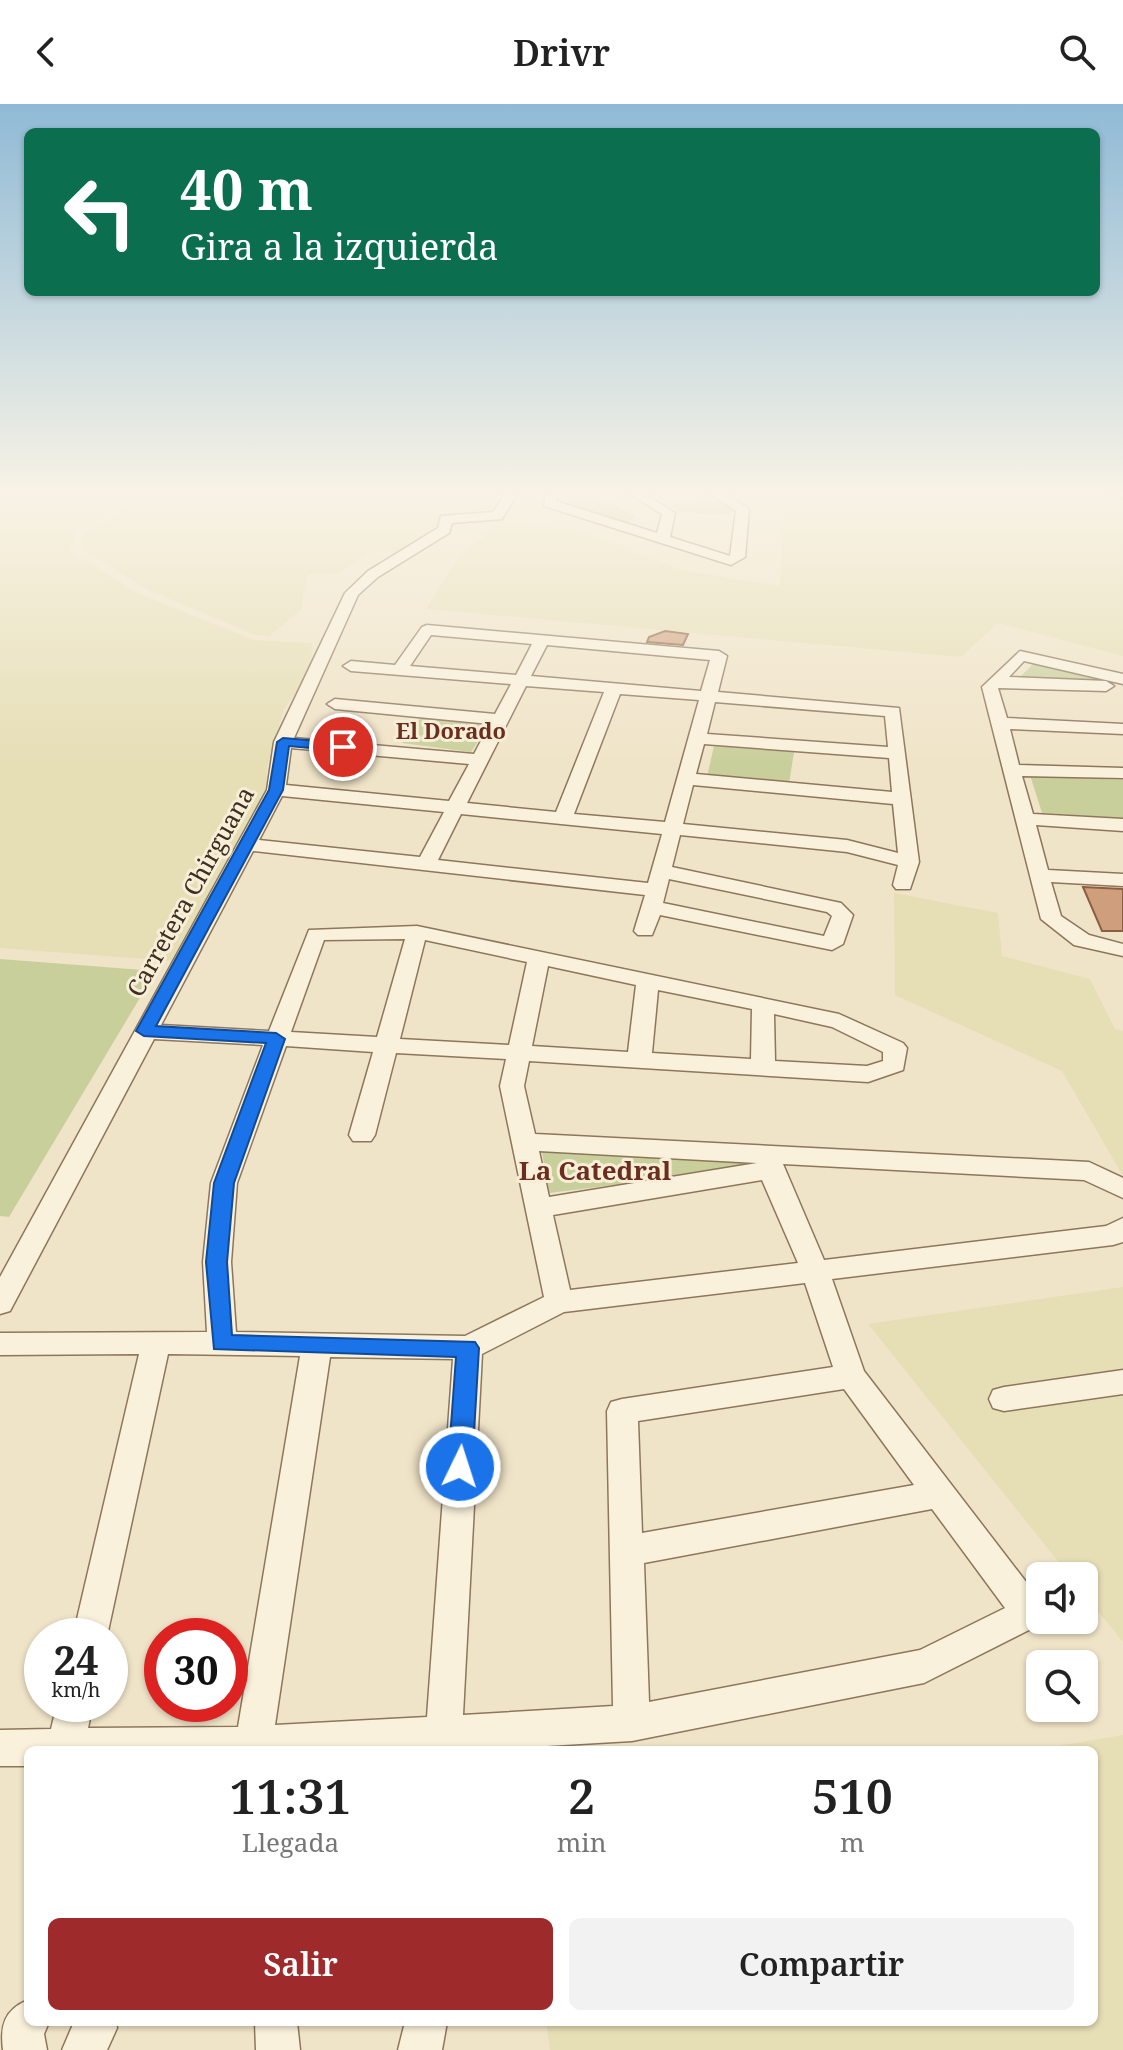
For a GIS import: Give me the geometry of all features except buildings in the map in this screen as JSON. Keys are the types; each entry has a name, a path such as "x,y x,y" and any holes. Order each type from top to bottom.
{"street":[{"name":"Carretera Chirguana","path":"0,1303 276,790 283,742 352,593 364,582"},
{"path":"399,670 427,630 719,656 645,931"},
{"path":"426,864 542,640"},
{"path":"1119,947 1082,940 1051,919 990,687 1020,656 1123,679"},
{"path":"351,666 893,712 909,862 903,885"},
{"path":"997,681 1123,687"},
{"path":"563,818 614,688"},
{"path":"335,704 500,720"},
{"path":"1000,723 1123,729"},
{"path":"697,738 898,753"},
{"path":"283,742 480,760"},
{"path":"1012,770 1123,773"},
{"path":"686,779 903,799"},
{"path":"276,790 847,846 909,862"},
{"path":"1024,819 1123,825"},
{"path":"247,844 834,907 843,915 832,944 656,889"},
{"path":"1039,875 1123,880"},
{"path":"144,1031 276,1039 763,1067 868,1074 895,1065 895,1048 839,1021 417,932 316,934 276,1039 224,1183 217,1262 222,1343"},
{"path":"362,1135 417,932"},
{"path":"539,958 512,1086 559,1302"},
{"path":"639,1060 648,980"},
{"path":"763,1005 763,1067"},
{"path":"525,1142 769,1161 1089,1171 1123,1189"},
{"path":"539,1208 769,1161"},
{"path":"291,1746 444,1742 632,1723 924,1666 1029,1613 851,1376 815,1271 769,1161"},
{"path":"0,1344 156,1342 468,1348 559,1302 1113,1235 1123,1228"},
{"path":"94,1618 156,1342"},
{"path":"253,1746 317,1345"},
{"path":"444,1742 468,1348"},
{"path":"632,1723 622,1411 851,1376"},
{"path":"1004,1399 1123,1382"},
{"path":"626,1551 940,1494"},
{"path":"65,1746 71,1722"},
{"path":"0,1748 24,1748"},
{"path":"84,2050 96,2026"},
{"path":"276,2026 278,2050"},
{"path":"420,2050 425,2026"}],"shaded area":[{"path":"0,582 119,582 135,592 254,640 312,643 311,670 284,709 267,767 266,796 173,961 0,948"},
{"path":"134,582 306,582 301,610 269,636 255,635"},
{"path":"443,582 754,582 780,586 780,582 1123,582 1123,656 998,623 961,657 426,609"},
{"path":"894,893 998,913 1002,956 1090,979 1115,1029 1123,1031 1123,1176 1062,1071 895,995"},
{"path":"1123,1287 1123,1642 1098,1611 1098,1562 1059,1562 868,1324"},
{"path":"1123,1735 1123,2050 550,2050 547,2026 1098,2026 1098,1746 1058,1746"}],"green space":[{"path":"1037,660 1115,680 1115,682 1020,677"},
{"path":"421,717 489,725 471,752 402,743"},
{"path":"714,746 794,752 789,784 707,777"},
{"path":"1030,775 1123,780 1123,818 1042,813"},
{"path":"0,959 156,971 9,1217 0,1216"},
{"path":"541,1146 757,1156 760,1167 549,1193"}],"district":[{"name":"El Dorado","path":"451,731"},
{"name":"La Catedral","path":"595,1171"}],"route":[{"path":"343,747 283,742 276,790 144,1031 276,1039 224,1183 217,1262 222,1343 468,1348 460,1467"}]}
